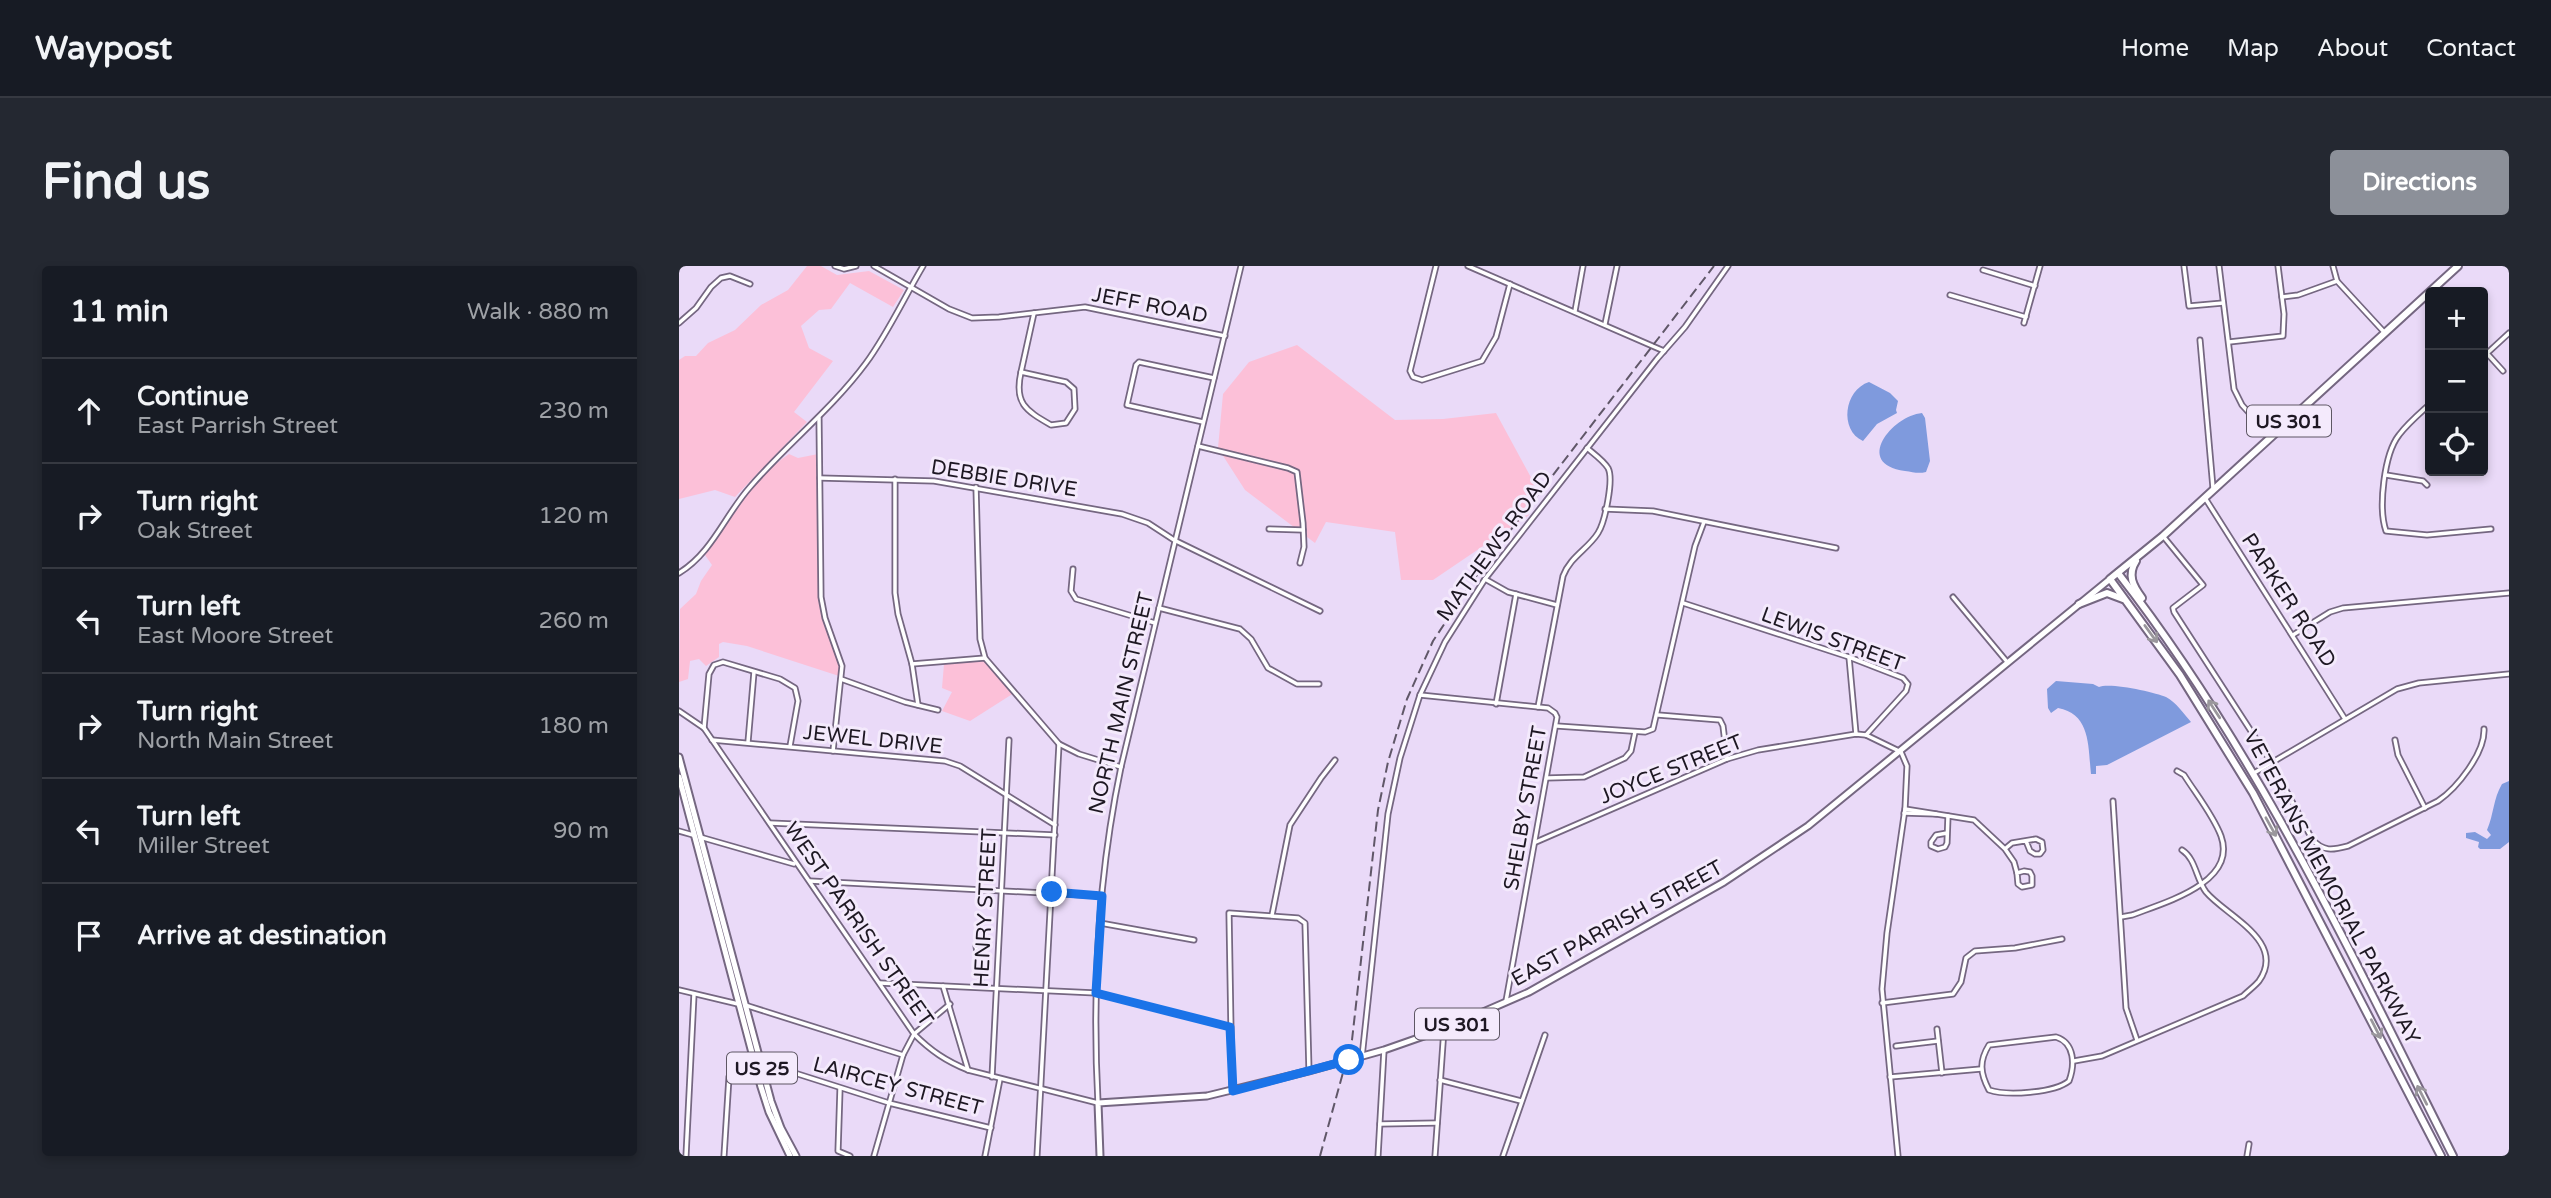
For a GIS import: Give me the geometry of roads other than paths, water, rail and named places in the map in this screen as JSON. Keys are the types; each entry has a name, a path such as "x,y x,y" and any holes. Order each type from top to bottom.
{"highway":[{"name":"US 301","path":"2436,287 2459,266"},
{"name":"US 301","path":"2110,579 2163,536 2425,297"},
{"path":"2137,557 2131,581 2173,647"},
{"name":"VETERANS MEMORIAL PARKWAY","path":"2118,573 2173,647 2254,773 2307,869 2453,1156"},
{"name":"VETERANS MEMORIAL PARKWAY","path":"2110,579 2180,675 2253,793 2441,1156"},
{"path":"2079,604 2107,593 2126,601"}],"main road":[{"name":"US 301","path":"1901,752 2110,579"},
{"name":"EAST PARRISH STREET","path":"1098,1102 1197,1097 1233,1091 1384,1050 1444,1030 1506,1003 1579,965 1781,846 1901,752"},
{"name":"US 25","path":"679,757 769,1112 790,1156"},
{"name":"US 25","path":"679,777 699,837"},
{"name":"US 25","path":"759,1065 781,1128 796,1156"},
{"name":"NORTH MAIN STREET","path":"1098,1102 1100,1156"}],"street":[{"path":"835,266 844,269 856,266"},
{"name":"JEFF ROAD","path":"874,266 960,315 972,318 1068,307 1097,308 1225,336"},
{"path":"679,573 698,559 749,488 867,362 923,266"},
{"name":"NORTH MAIN STREET","path":"1098,1102 1096,993 1109,828 1174,540 1241,266"},
{"path":"1436,266 1410,371 1413,377 1422,380 1482,361 1496,337 1510,284"},
{"path":"1468,266 1664,351"},
{"path":"1575,311 1583,266"},
{"path":"1605,324 1617,266"},
{"name":"MATHEWS ROAD","path":"1362,1056 1390,802 1404,743 1420,695 1445,642 1485,579 1685,327 1728,266"},
{"path":"2024,323 2040,266"},
{"path":"2184,266 2189,306 2223,303"},
{"path":"2219,266 2232,376 2238,398 2271,437"},
{"path":"2229,342 2283,336 2278,266"},
{"path":"2333,266 2337,281 2384,332"},
{"path":"1983,270 2035,286"},
{"path":"679,323 696,308 721,278 730,276 750,284"},
{"path":"2282,297 2298,295 2337,281"},
{"path":"1950,295 2026,317"},
{"path":"1021,372 1066,382 1073,389 1075,409 1066,423 1051,425 1022,402 1017,393 1021,372 1034,313"},
{"path":"2488,352 2509,333"},
{"path":"2200,340 2213,491"},
{"path":"2488,358 2503,372"},
{"path":"1203,422 1127,405 1136,365 1139,362 1214,378"},
{"path":"2425,409 2397,436 2392,447 2381,512 2386,530 2427,535 2491,529"},
{"path":"819,416 821,597 825,618 842,666 833,751"},
{"path":"1198,446 1297,472 1304,547 1300,563"},
{"path":"1538,707 1565,570 1598,533 1610,484 1609,472 1602,460 1587,448"},
{"path":"2386,475 2423,481 2427,485"},
{"name":"DEBBIE DRIVE","path":"820,478 895,479 976,487 1122,514 1149,523 1174,540 1320,611"},
{"path":"895,479 895,593 912,664 918,705"},
{"path":"976,487 980,639 985,659 1059,744 1121,767"},
{"name":"PARKER ROAD","path":"2205,498 2345,719"},
{"path":"1605,509 1653,511 1836,548"},
{"path":"1557,726 1651,731 1657,715 1695,546 1704,522"},
{"path":"1269,529 1303,530"},
{"path":"2163,536 2203,585 2173,608 2174,612 2271,762 2312,839 2320,847 2327,849 2348,846 2425,808 2449,793 2459,783 2484,741 2484,729"},
{"path":"1073,569 1071,591 1076,599 1155,623"},
{"path":"1485,579 1498,589 1557,605"},
{"path":"2293,635 2330,612 2343,608 2509,593"},
{"path":"1496,704 1516,594"},
{"path":"1953,597 2008,663"},
{"name":"LEWIS STREET","path":"1683,603 1849,657 1903,678 1908,684 1906,691 1866,734"},
{"path":"1159,608 1240,629 1251,639 1268,668 1297,684 1319,684"},
{"path":"1849,657 1856,734"},
{"path":"912,664 985,659"},
{"path":"704,728 709,674 714,665 723,662 791,684 797,694 790,746"},
{"path":"748,742 754,672"},
{"path":"2254,773 2406,686 2509,674"},
{"path":"841,679 938,710"},
{"name":"SHELBY STREET","path":"1420,695 1548,708 1555,713 1557,726 1506,1003"},
{"name":"WEST PARRISH STREET","path":"679,711 704,728 914,1034 937,1055 968,1070 1098,1102"},
{"path":"1657,715 1720,720 1727,759"},
{"path":"1547,778 1584,777 1625,758 1631,751 1635,732"},
{"name":"JOYCE STREET","path":"1536,842 1727,759 1758,750 1866,734 1901,752"},
{"name":"JEWEL DRIVE","path":"712,740 945,761 960,766 1055,825"},
{"name":"HENRY STREET","path":"992,1077 1009,740"},
{"path":"2395,740 2397,755 2425,808"},
{"path":"1037,1156 1059,744"},
{"path":"1898,1156 1882,1003 1884,959 1904,811 1907,766 1901,752"},
{"path":"1272,915 1290,825 1335,760"},
{"path":"2121,917 2132,915 2202,885 2220,864 2223,842 2217,828 2184,775 2177,771"},
{"path":"2113,801 2126,1008 2137,1040"},
{"path":"1904,811 1974,820 2005,849 2014,862 2018,884 2022,887 2032,885 2030,873 2017,873"},
{"path":"1947,833 1936,835 1931,846 1943,849 1947,843 1948,815"},
{"path":"769,823 1055,835"},
{"path":"679,831 796,864"},
{"path":"2005,849 2013,843 2026,841 2040,839 2043,850 2035,855 2026,841"},
{"path":"2074,1061 2102,1056 2243,996 2259,981 2265,967 2264,948 2255,934 2211,896 2202,885 2189,855 2182,850"},
{"path":"810,881 1102,896"},
{"path":"1233,1091 1229,913 1295,917 1305,923 1308,1072"},
{"path":"1100,923 1194,940"},
{"path":"1882,1003 1953,994 1961,982 1966,958 1975,951 2015,948 2061,939"},
{"path":"976,946 982,987"},
{"path":"879,983 1096,993 1230,1027"},
{"path":"943,986 968,1070"},
{"path":"679,990 743,1005 903,1055"},
{"path":"686,1156 694,994"},
{"path":"874,1156 903,1055 914,1034 950,1004"},
{"path":"1435,1156 1444,1030"},
{"path":"1937,1030 1942,1073"},
{"path":"1503,1156 1545,1035"},
{"path":"2056,1037 2068,1045 2074,1061 2069,1082 2061,1088 2000,1094 1989,1090 1981,1069 1982,1057 1989,1045 2056,1037"},
{"path":"1896,1046 1938,1041"},
{"path":"1378,1156 1384,1050"},
{"path":"724,1156 729,1077 733,1070 759,1065"},
{"name":"LAIRCEY STREET","path":"759,1065 889,1103 991,1128"},
{"path":"1890,1077 1981,1069"},
{"path":"985,1156 1000,1079"},
{"path":"1440,1080 1521,1101"},
{"path":"840,1089 838,1151 850,1156"},
{"path":"1380,1124 1437,1123"},
{"path":"2247,1156 2249,1144"}],"water":[{"path":"1869,382 1890,393 1898,401 1897,413 1877,424 1863,441 1855,436 1850,428 1848,410 1854,393"},
{"path":"1922,413 1925,418 1930,461 1926,472 1890,467 1882,459 1880,450 1883,440 1899,422"},
{"path":"2056,681 2122,687 2160,695 2180,708 2191,722 2107,765 2096,766 2096,774 2091,774 2088,743 2082,724 2069,711 2058,708 2051,713 2048,708 2047,689"},
{"path":"2509,781 2509,842 2500,849 2480,849 2479,842 2466,838 2466,833 2475,832 2487,839 2491,835 2487,830 2497,795 2502,784"}],"railway":[{"path":"1320,1156 1352,1040 1378,810 1388,762 1407,699 1433,641 1483,566 1714,266"}]}
